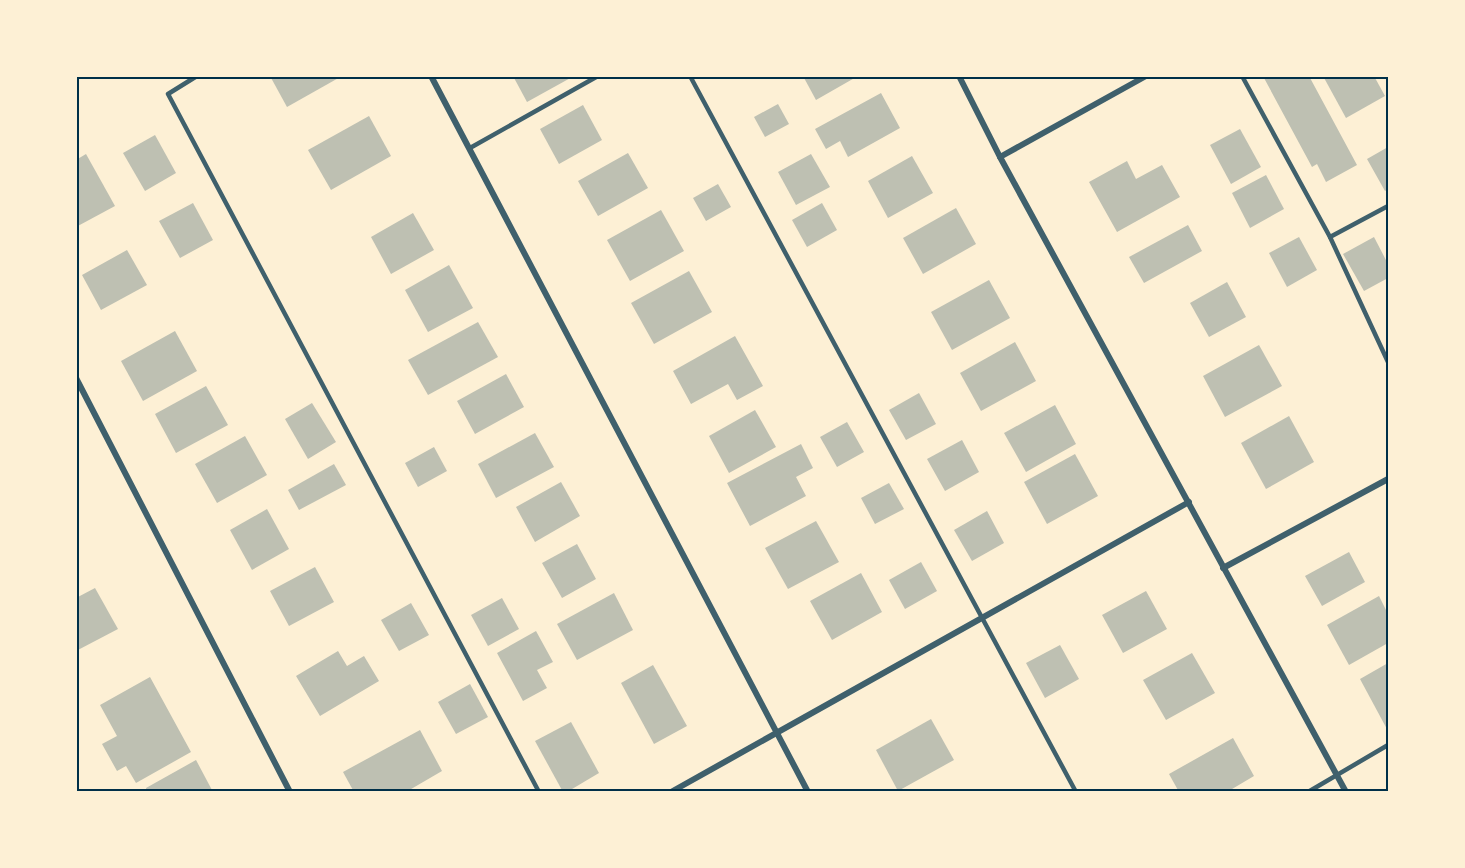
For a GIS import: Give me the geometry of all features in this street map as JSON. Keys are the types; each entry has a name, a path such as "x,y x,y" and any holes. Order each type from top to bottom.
{"street":[{"path":"431,76 808,792"},
{"path":"959,76 1000,157 1346,792"},
{"path":"1000,157 1146,76"},
{"path":"76,378 290,792"},
{"path":"1223,568 1389,479"},
{"path":"671,792 1189,502"}],"lane":[{"path":"197,76 168,94 539,792"},
{"path":"470,148 598,76"},
{"path":"690,76 1076,792"},
{"path":"1242,76 1330,237 1389,362"},
{"path":"1330,237 1389,206"},
{"path":"1308,792 1389,745"}],"building":[{"path":"270,76 342,76 287,107"},
{"path":"513,76 574,76 527,102"},
{"path":"803,76 858,76 816,100"},
{"path":"1268,76 1309,76 1357,165 1326,182 1317,164 1312,167 1264,78"},
{"path":"1323,76 1374,76 1385,96 1346,118"},
{"path":"881,93 900,128 848,157 840,141 826,149 815,129"},
{"path":"778,104 789,124 765,137 754,117"},
{"path":"583,105 602,140 559,164 540,129"},
{"path":"369,116 391,156 331,190 308,150"},
{"path":"1240,129 1261,167 1231,184 1210,145"},
{"path":"155,135 176,173 145,191 123,153"},
{"path":"1388,147 1388,189 1385,191 1367,159"},
{"path":"628,153 648,188 598,216 578,181"},
{"path":"86,154 115,206 76,227 76,160"},
{"path":"811,154 830,187 796,205 778,172"},
{"path":"912,156 933,193 888,218 868,181"},
{"path":"1127,161 1136,179 1162,165 1180,197 1117,232 1089,182"},
{"path":"1266,175 1284,209 1250,228 1232,193"},
{"path":"718,184 731,207 706,221 693,198"},
{"path":"193,203 213,240 180,258 159,221"},
{"path":"822,203 837,230 807,247 792,220"},
{"path":"956,208 976,244 923,274 903,238"},
{"path":"661,210 684,251 630,281 607,240"},
{"path":"413,213 434,250 391,274 371,237"},
{"path":"1188,225 1202,251 1144,283 1129,257"},
{"path":"1299,237 1317,270 1287,287 1269,253"},
{"path":"1374,237 1388,264 1388,278 1364,291 1343,254"},
{"path":"127,250 147,285 101,310 82,275"},
{"path":"449,265 473,308 428,332 405,290"},
{"path":"689,271 712,312 654,344 631,303"},
{"path":"989,280 1010,318 952,350 931,312"},
{"path":"1227,282 1246,317 1209,337 1190,303"},
{"path":"478,322 498,357 428,395 408,360"},
{"path":"175,331 197,371 143,401 121,361"},
{"path":"735,336 763,386 737,400 728,384 691,404 673,371"},
{"path":"1015,342 1036,381 981,411 960,373"},
{"path":"1259,345 1282,386 1225,417 1203,376"},
{"path":"506,374 524,407 475,434 457,401"},
{"path":"206,386 228,425 176,453 155,414"},
{"path":"919,393 936,424 906,440 889,410"},
{"path":"312,403 336,442 308,459 285,419"},
{"path":"1055,405 1076,444 1026,472 1004,433"},
{"path":"755,410 776,447 729,473 709,436"},
{"path":"1289,416 1314,462 1266,489 1241,443"},
{"path":"847,422 864,452 837,467 820,437"},
{"path":"535,433 554,467 496,498 478,464"},
{"path":"245,436 267,475 217,503 195,464"},
{"path":"962,440 979,472 945,491 927,459"},
{"path":"801,444 813,468 796,477 806,496 750,526 727,483"},
{"path":"434,447 447,471 418,487 405,463"},
{"path":"1075,454 1098,496 1047,524 1024,482"},
{"path":"334,464 346,485 299,510 288,490"},
{"path":"561,482 580,516 535,542 516,507"},
{"path":"889,483 904,509 875,524 861,498"},
{"path":"267,509 289,549 252,570 230,530"},
{"path":"987,511 1004,543 972,561 954,530"},
{"path":"816,521 839,562 788,589 765,548"},
{"path":"577,544 596,579 562,598 542,563"},
{"path":"1349,552 1365,582 1322,606 1305,576"},
{"path":"921,562 937,591 905,609 889,580"},
{"path":"315,567 334,602 289,626 270,591"},
{"path":"861,573 882,612 832,640 810,601"},
{"path":"95,588 118,629 76,651 76,598"},
{"path":"1146,591 1167,629 1123,653 1102,615"},
{"path":"614,593 633,630 577,660 557,624"},
{"path":"1379,596 1388,614 1388,643 1349,665 1327,625"},
{"path":"502,598 519,629 488,646 471,615"},
{"path":"411,603 429,635 399,651 381,620"},
{"path":"536,631 553,662 537,670 547,688 523,701 497,653"},
{"path":"1060,645 1079,679 1045,698 1026,663"},
{"path":"338,651 347,666 364,656 379,681 320,716 296,676"},
{"path":"1192,653 1215,693 1166,720 1143,680"},
{"path":"1388,663 1388,731 1360,679"},
{"path":"653,665 687,726 654,744 621,683"},
{"path":"150,677 191,752 136,783 126,766 117,771 102,744 117,736 100,705"},
{"path":"470,684 488,717 456,734 438,702"},
{"path":"931,719 954,760 898,791 876,750"},
{"path":"571,722 599,773 567,792 563,792 535,741"},
{"path":"420,730 442,771 406,792 354,792 343,772"},
{"path":"1233,738 1254,776 1227,792 1179,792 1169,774"},
{"path":"196,760 213,792 147,792 146,788"}]}
